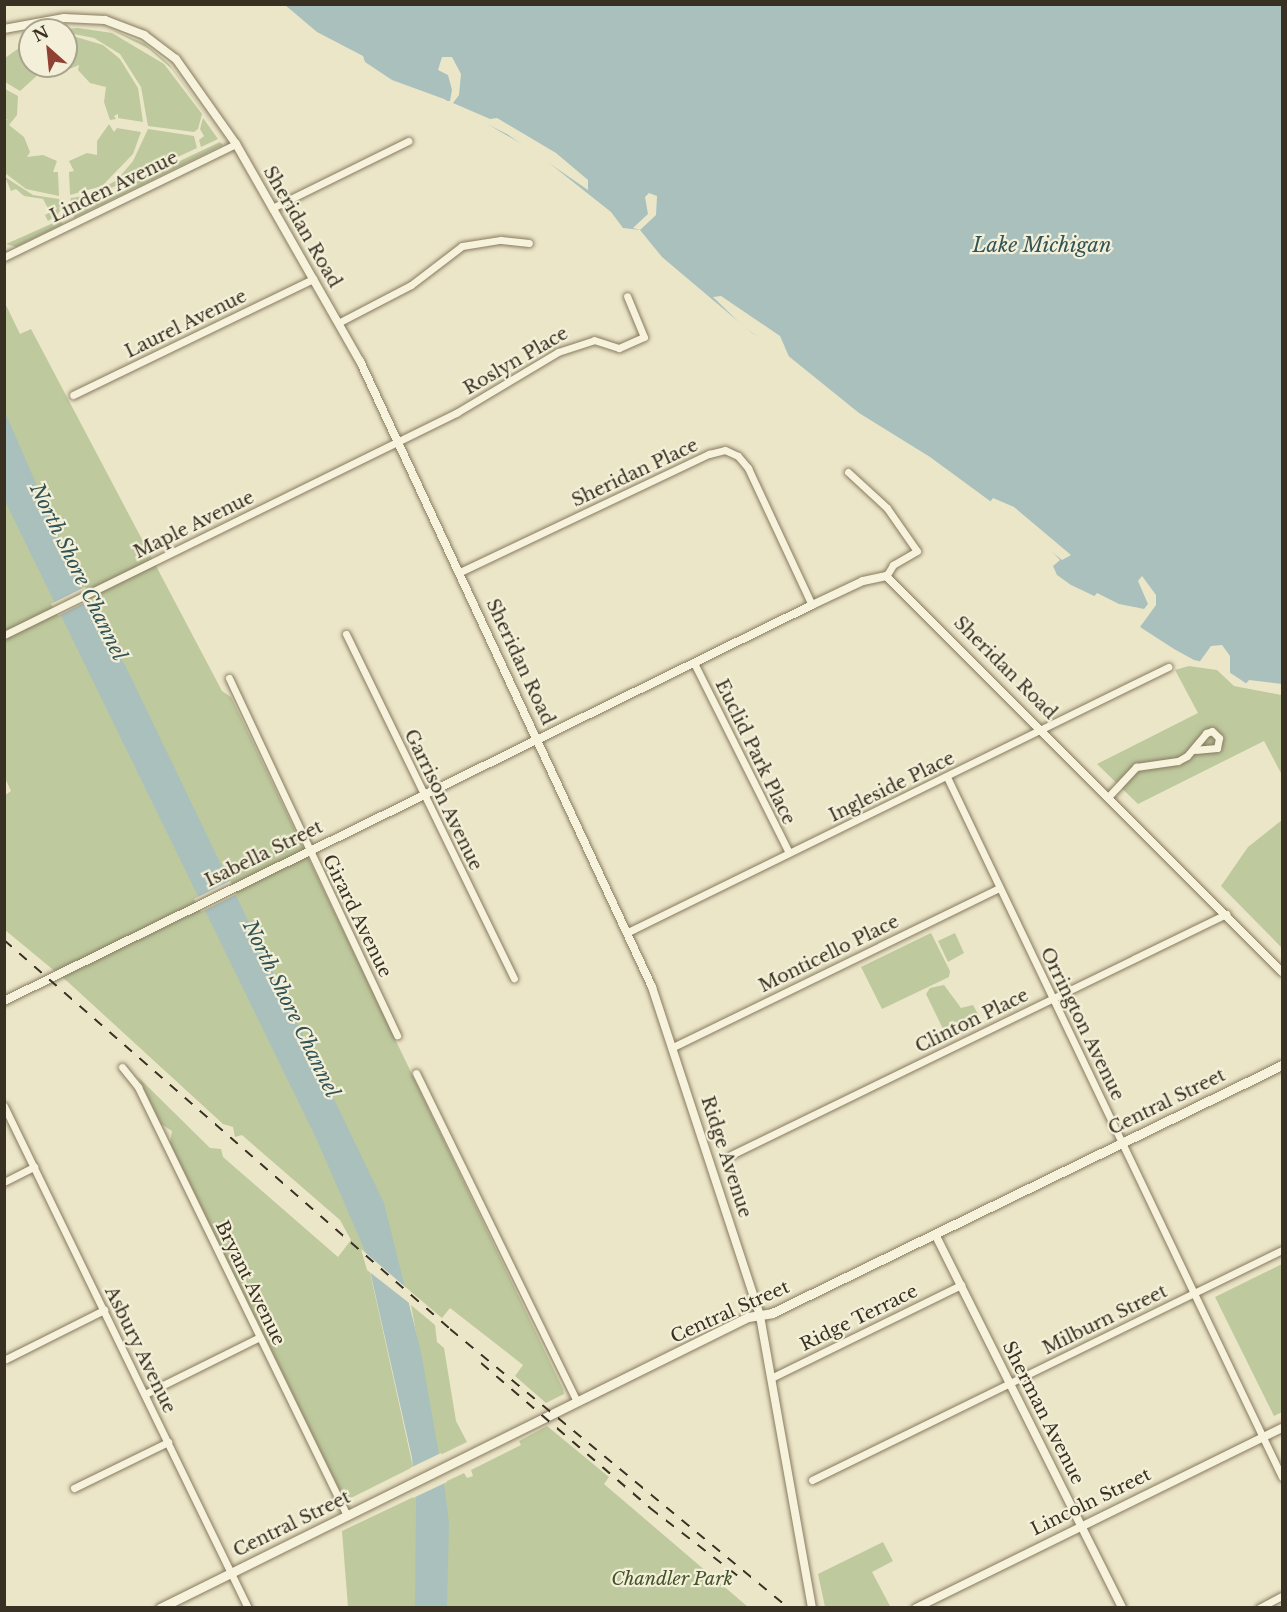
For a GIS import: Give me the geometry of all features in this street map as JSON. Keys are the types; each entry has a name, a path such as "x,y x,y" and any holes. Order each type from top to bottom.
{"main road":[{"name":"Central Street","path":"160,1608 748,1317 760,1316 935,1234 1282,1065"}],"street":[{"name":"Sheridan Road","path":"4,29 78,17 105,20 131,28 156,42 185,69 236,144 338,323 398,442 538,739 863,581 886,576 1043,729 1282,972"},
{"path":"272,208 408,141"},
{"name":"Linden Avenue","path":"4,257 236,144"},
{"path":"338,323 411,285 462,246 501,240 529,243"},
{"name":"Laurel Avenue","path":"73,395 313,279"},
{"name":"Roslyn Place","path":"398,442 456,414 576,344 594,340 620,348 644,337 627,296"},
{"name":"Maple Avenue","path":"4,635 398,442"},
{"name":"Sheridan Place","path":"460,572 709,454 725,450 738,456 748,468 812,605"},
{"path":"848,472 887,508 917,551 893,565 886,576"},
{"name":"Garrison Avenue","path":"346,634 514,978"},
{"name":"Euclid Park Place","path":"694,663 789,854"},
{"name":"Ingleside Place","path":"628,932 1168,667"},
{"name":"Girard Avenue","path":"229,678 397,1035"},
{"name":"Isabella Street","path":"4,1001 538,739"},
{"name":"Ridge Avenue","path":"538,739 628,932 673,1047 760,1316 812,1608"},
{"path":"1109,796 1136,767 1169,764 1193,750"},
{"name":"Orrington Avenue","path":"947,777 1282,1478"},
{"name":"Monticello Place","path":"673,1047 999,888"},
{"name":"Clinton Place","path":"731,1155 1226,914"},
{"name":"Bryant Avenue","path":"122,1067 138,1087 347,1515"},
{"path":"416,1073 577,1402"},
{"name":"Asbury Avenue","path":"4,1106 248,1608"},
{"path":"4,1182 34,1167"},
{"name":"Sherman Avenue","path":"935,1234 1122,1608"},
{"name":"Milburn Street","path":"812,1480 1282,1250"},
{"name":"Ridge Terrace","path":"771,1378 961,1285"},
{"path":"6,1359 104,1310"},
{"path":"145,1394 260,1337"},
{"name":"Lincoln Street","path":"916,1608 1282,1428"},
{"path":"74,1488 168,1442"},
{"path":"1259,1608 1282,1596"}],"green space":[{"path":"78,28 112,33 164,64 202,114 198,129 194,132 148,126 141,87 120,54 94,38 78,35"},
{"path":"112,30 144,43 169,64 223,139 172,69 149,49"},
{"path":"78,38 103,45 120,59 138,88 143,122 118,118 118,114 114,116 116,119 110,120 104,102 106,87 90,83 78,70"},
{"path":"18,49 18,78 34,78 20,91 5,82 5,58"},
{"path":"5,89 18,96 17,115 9,125 24,137 30,152 27,157 43,155 57,161 53,172 58,172 59,196 26,189 5,173 5,120 8,119 5,119"},
{"path":"203,118 218,139 201,147 199,140 204,136 200,129"},
{"path":"109,124 114,132 117,128 141,132 133,154 102,186 70,195 69,172 74,171 69,161 87,153 97,155 97,141"},
{"path":"148,129 194,136 197,148 68,208 71,198 90,195 117,180 133,161"},
{"path":"220,142 223,145 74,218 74,211"},
{"path":"5,177 33,195 59,199 62,207 58,214 48,221 45,215 50,212 43,199 24,196 16,189 11,191"},
{"path":"60,220 63,224 16,247 6,244"},
{"path":"5,303 20,334 31,329 222,691 231,697 563,1389 564,1394 546,1403 515,1376 523,1365 450,1308 442,1318 366,1254 413,1467 345,1501 170,1143 172,1131 161,1124 138,1077 210,1148 221,1149 223,1157 338,1257 351,1240 340,1220 242,1135 235,1137 233,1127 223,1124 68,982 5,930 5,795 11,791 5,778"},
{"path":"1189,666 1217,670 1234,686 1282,695 1282,775 1264,741 1138,804 1097,764 1198,713 1175,670"},
{"path":"1282,820 1282,948 1221,886 1248,847"},
{"path":"931,933 950,971 949,977 882,1009 861,967"},
{"path":"955,933 964,953 948,962 938,941"},
{"path":"944,985 961,1008 973,1005 979,1016 945,1033 926,994 930,988"},
{"path":"1282,1264 1282,1412 1274,1416 1215,1297"},
{"path":"411,1305 435,1325 437,1342 444,1348 456,1421 467,1442 438,1456"},
{"name":"Chandler Park","path":"547,1426 609,1477 604,1484 748,1607 348,1607 342,1531 464,1473 467,1478 473,1476 471,1470 521,1445 519,1441"},
{"path":"883,1542 893,1561 872,1572 890,1606 825,1607 818,1574"}],"water":[{"name":"Lake Michigan","path":"285,5 1282,5 1282,695 1247,684 1220,666 1194,660 1174,649 1140,627 1143,616 1138,608 1109,603 1071,585 1057,575 1053,566 1060,560 1035,534 930,457 859,413 781,350 752,333 662,257 640,230 623,228 611,212 534,151 444,99 392,80 365,62 363,56 317,32"},
{"path":"5,412 88,603 126,667 384,1203 421,1352 444,1483 449,1523 447,1607 415,1607 416,1497 412,1458 366,1253 316,1138 5,501"}],"pier":[{"path":"442,57 452,57 461,74 459,95 453,103 490,119 497,118 556,153 588,180 588,190 507,134 440,101 450,101 452,90 448,75 438,70"},
{"path":"649,193 657,196 656,215 640,230 633,228 648,214 645,197"},
{"path":"721,296 780,336 790,359 744,327 713,297"},
{"path":"993,498 1014,507 1071,555 1062,560 990,502"},
{"path":"1142,576 1156,595 1156,605 1140,627 1136,611 1092,599 1097,593 1119,604 1144,609 1148,604 1138,581"},
{"path":"85,587 90,600 58,616 51,604"},
{"path":"1222,645 1230,656 1230,680 1219,669 1198,664 1211,646"},
{"path":"1249,680 1282,684 1282,695 1244,686"},
{"path":"230,881 237,894 201,912 194,899"},
{"path":"361,1249 410,1291 413,1306 367,1270"},
{"path":"441,1453 447,1482 413,1498 410,1468"}],"railway":[{"path":"4,940 450,1329 788,1608"},
{"path":"481,1363 650,1508 742,1579"}],"water label":[{"name":"North Shore Channel","path":"78,572"},
{"name":"North Shore Channel","path":"291,1009"}]}
